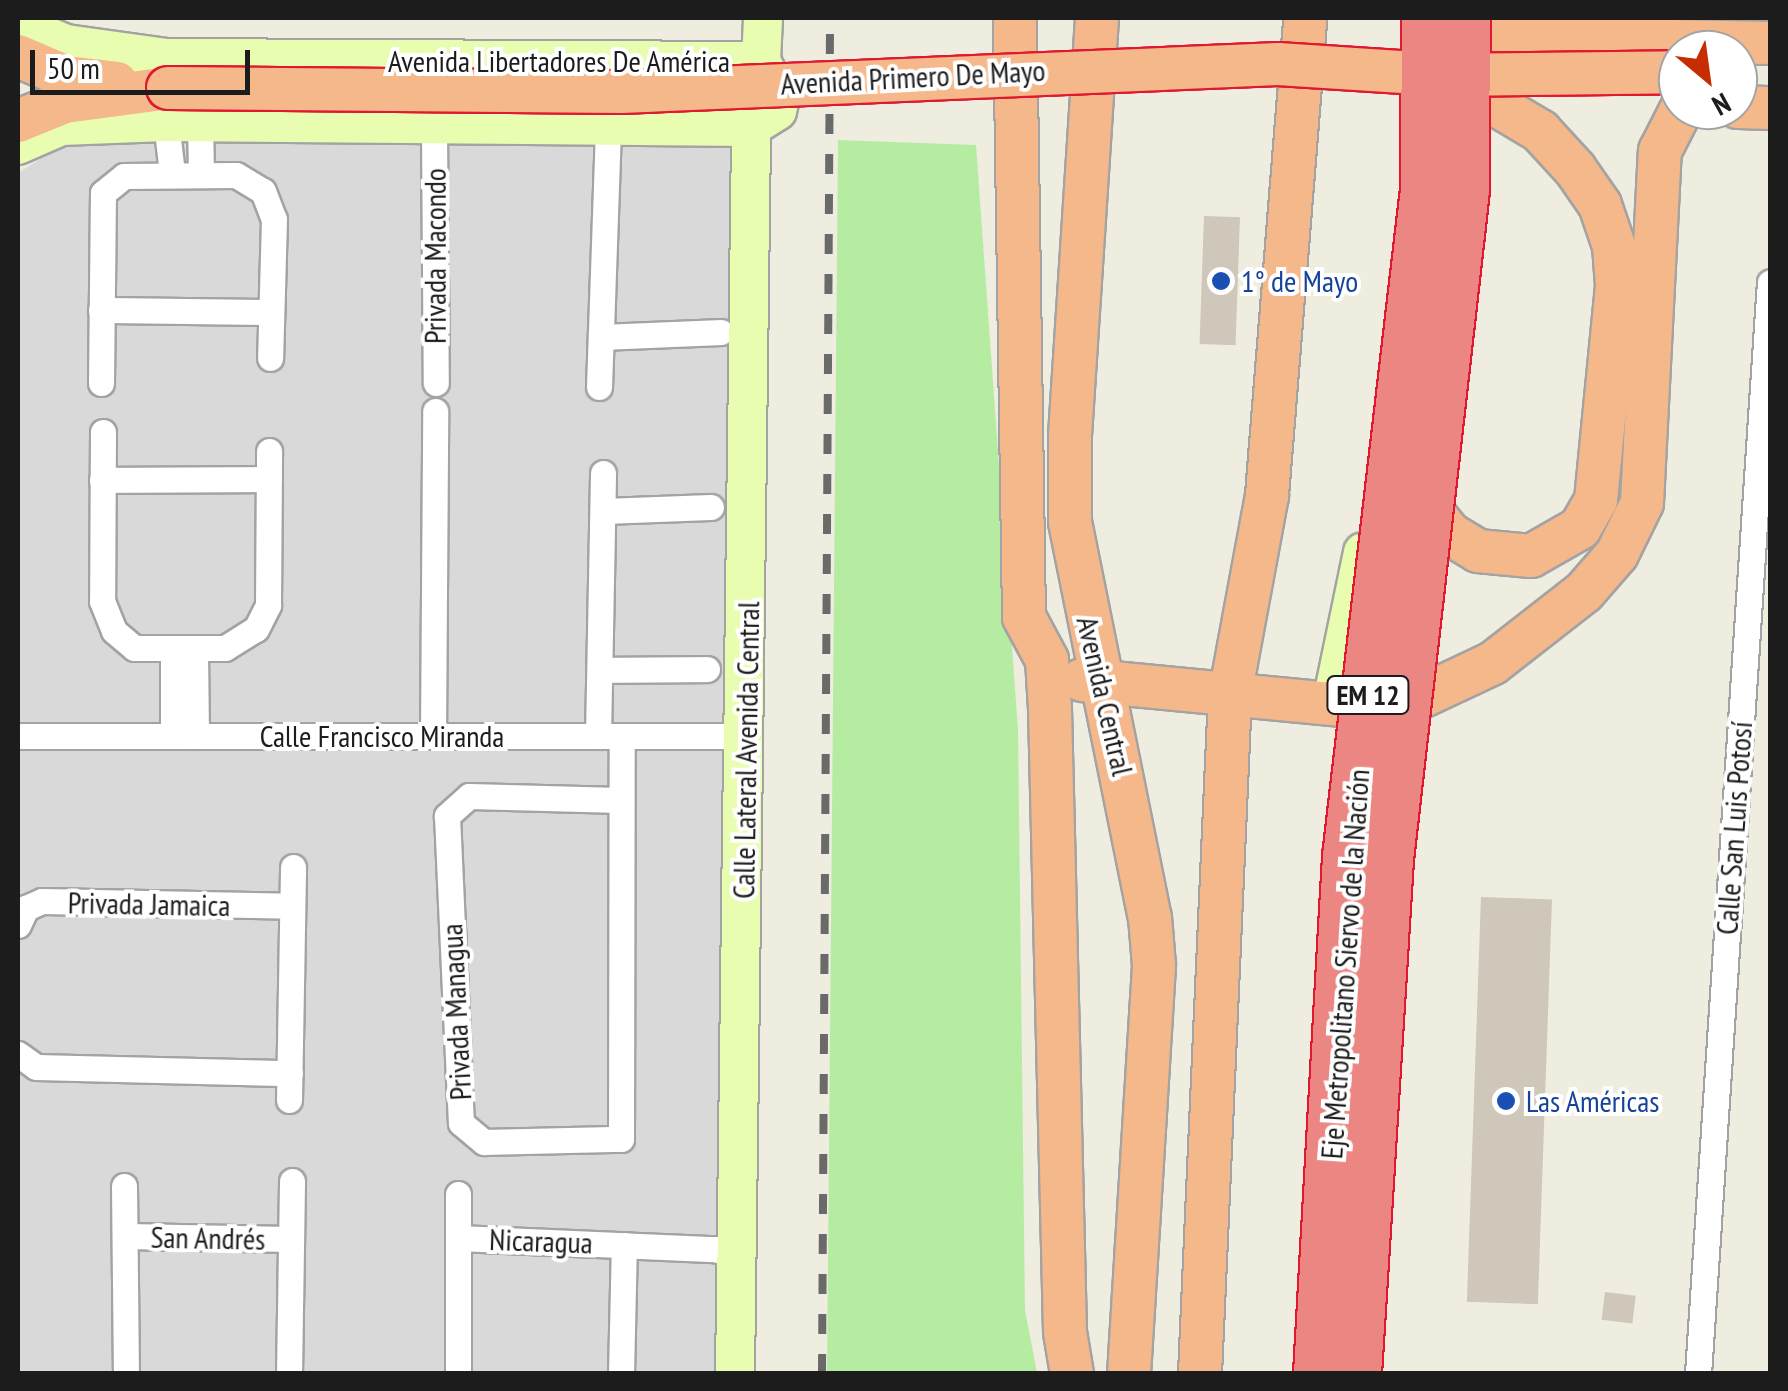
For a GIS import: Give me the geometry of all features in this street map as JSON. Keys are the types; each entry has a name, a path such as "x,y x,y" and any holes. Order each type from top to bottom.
{"highway":[{"path":"1015,18 1024,617 1047,660 1065,1332 1072,1374"},
{"name":"Avenida Central","path":"1096,18 1070,486 1086,618 1144,875 1154,966 1129,1374"},
{"path":"1200,1374 1230,696 1266,495 1305,18"},
{"name":"Avenida Primero De Mayo","path":"1426,18 1452,34 1658,55"},
{"name":"Eje Metropolitano Siervo de la Nación","path":"1318,1374 1347,857 1425,190 1426,18"},
{"name":"Eje Metropolitano Siervo de la Nación","path":"1356,1374 1389,859 1465,190 1466,18"},
{"name":"Avenida Primero De Mayo","path":"18,56 67,76 170,105"},
{"path":"1658,56 1643,57 1641,76 1650,95 1658,99"},
{"name":"Avenida Primero De Mayo","path":"18,122 66,102 170,105 621,92 1278,64 1446,75 1658,57"},
{"path":"1390,420 1402,473 1437,520 1478,551 1531,556 1580,528 1596,500 1618,286 1614,246 1600,205 1540,131 1446,75"},
{"path":"1047,660 1104,686 1406,704 1493,663 1584,592 1634,527 1644,475 1660,150 1669,130"}],"main road":[{"path":"761,61 763,18"},
{"path":"1332,702 1390,420 1412,18"},
{"name":"Avenida Libertadores De América","path":"18,24 66,44 165,58 761,61 780,98 777,111 751,127"},
{"path":"18,145 61,126 170,105 434,128 751,127"},
{"name":"Calle Lateral Avenida Central","path":"735,1374 747,736 751,127"}],"street":[{"path":"170,105 201,173"},
{"path":"170,105 172,173"},
{"name":"Privada Macondo","path":"434,128 436,383"},
{"path":"599,387 608,130"},
{"path":"101,383 103,193 124,176 236,174 270,203 270,358"},
{"name":"Calle San Luis Potosí","path":"1698,1374 1770,282"},
{"path":"102,310 270,312"},
{"path":"602,337 721,332"},
{"path":"432,736 435,412"},
{"path":"102,432 102,601 109,622 134,648 184,652 238,644 263,619 269,451"},
{"name":"Privada Managua","path":"604,473 601,670 620,800 621,1139 484,1142 461,1124 447,816 469,796 620,800"},
{"path":"102,480 269,479"},
{"path":"603,512 711,507"},
{"path":"184,652 184,736"},
{"path":"601,670 708,669"},
{"name":"Calle Francisco Miranda","path":"18,736 747,736"},
{"path":"289,1100 293,867"},
{"name":"Privada Jamaica","path":"18,925 26,908 42,902 292,906"},
{"path":"18,1054 36,1067 290,1073"},
{"name":"San Andrés","path":"289,1374 292,1181"},
{"name":"San Andrés","path":"124,1186 126,1374"},
{"name":"Nicaragua","path":"458,1194 458,1374"},
{"name":"San Andrés","path":"126,1236 291,1240"},
{"name":"Nicaragua","path":"458,1238 624,1245 738,1256"},
{"name":"Nicaragua","path":"622,1374 624,1245"}],"shaded area":[{"path":"67,142 730,148 716,1373 18,1374 18,173"}],"green space":[{"path":"838,140 976,145 1018,730 1025,1310 1037,1373 827,1374"}],"building":[{"name":"1° de Mayo","path":"1204,216 1240,217 1236,345 1200,344"},
{"name":"Las Américas","path":"1481,897 1552,899 1538,1304 1467,1302"},
{"path":"1605,1292 1636,1296 1632,1324 1602,1320"}],"railway":[{"path":"822,1374 830,18"}],"place":[{"name":"1° de Mayo","path":"1221,281"},
{"name":"Las Américas","path":"1506,1101"}]}
